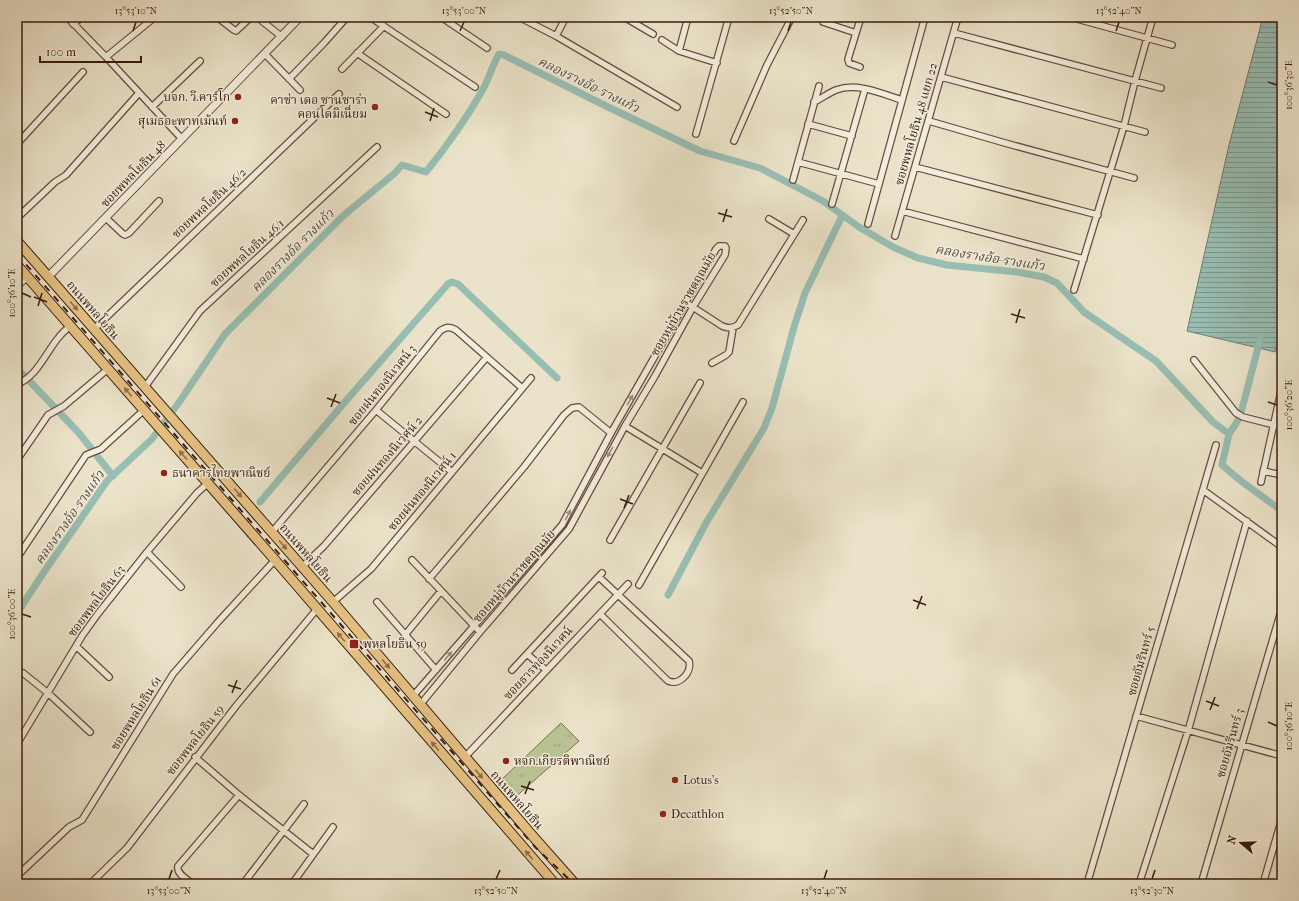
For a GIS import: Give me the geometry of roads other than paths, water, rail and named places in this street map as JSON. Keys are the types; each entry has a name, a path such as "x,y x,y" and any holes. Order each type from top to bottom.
{"main road":[{"name":"ถนนพหลโยธิน","path":"17,241 333,602 575,884"},
{"path":"17,265 237,516 555,884"},
{"path":"30,279 46,274"},
{"path":"237,516 248,505"},
{"path":"243,524 254,512"}],"street":[{"path":"67,17 182,139"},
{"path":"74,24 82,17"},
{"path":"106,57 155,17"},
{"path":"218,17 236,31 251,17"},
{"path":"257,17 282,37"},
{"name":"ซอยพหลโยธิน 48","path":"46,274 106,218 300,17"},
{"path":"289,79 348,17"},
{"path":"441,17 487,48"},
{"path":"519,17 556,36 677,107"},
{"path":"556,36 566,17"},
{"path":"624,17 632,19 653,34"},
{"path":"679,51 688,17"},
{"path":"696,134 717,64 729,17"},
{"path":"734,141 767,65 792,17"},
{"path":"860,67 848,62 861,17"},
{"path":"868,224 925,17"},
{"name":"ซอยพหลโยธิน 48 แยก 22","path":"895,236 958,17"},
{"path":"1070,17 1172,45"},
{"path":"1074,290 1124,126 1153,17"},
{"path":"373,18 475,87"},
{"path":"823,22 856,33"},
{"path":"342,69 384,26"},
{"path":"954,33 1161,88"},
{"path":"662,40 679,51 717,64"},
{"path":"357,53 446,114"},
{"path":"265,54 300,90"},
{"path":"152,107 200,61"},
{"path":"17,144 83,72"},
{"path":"941,77 1145,132"},
{"path":"793,180 819,86"},
{"path":"814,102 836,90 856,87 902,100"},
{"path":"832,204 865,89"},
{"path":"17,218 56,182 66,175 139,93"},
{"name":"ซอยพหลโยธิน 46/2","path":"94,329 339,94"},
{"path":"929,121 1134,178"},
{"path":"808,124 852,136"},
{"name":"ซอยพหลโยธิน 46/1","path":"144,387 200,312 377,147"},
{"path":"798,162 879,184"},
{"path":"915,167 1098,215"},
{"path":"106,218 125,235 129,233 160,201"},
{"path":"902,211 1084,259"},
{"path":"769,219 794,234"},
{"path":"685,302 722,326 733,328 738,325 803,220"},
{"name":"ซอยหมู่บ้านราชตฤณมัย","path":"413,696 562,525 611,433 685,302 716,249 719,246 724,246 726,248 725,255 693,307 661,366 625,426 573,523 564,536 480,632 420,705"},
{"path":"17,286 30,279"},
{"path":"20,383 32,375 59,336 70,326"},
{"name":"ซอยฝนทองนิเวศน์ 3","path":"272,532 376,410 440,331 446,327 451,327 456,330 522,388"},
{"path":"712,363 729,352 733,328"},
{"name":"ซอยฝนทองนิเวศน์ 2","path":"302,567 324,546 487,357"},
{"path":"652,360 661,366"},
{"path":"1194,360 1236,413 1243,417 1282,427"},
{"path":"17,460 48,415 64,406 108,369"},
{"name":"ซอยฝนทองนิเวศน์ 1","path":"333,602 371,569 531,378"},
{"path":"610,540 700,383"},
{"path":"1261,482 1282,387"},
{"path":"639,585 743,402"},
{"path":"429,579 524,467 564,415 572,408 579,407 611,433"},
{"path":"17,558 86,455 101,449 144,410"},
{"path":"376,410 452,472"},
{"path":"625,426 702,473"},
{"name":"ซอยอัมรินทร์ 5","path":"1087,884 1216,445"},
{"path":"1263,471 1282,475"},
{"path":"589,474 596,478"},
{"name":"ซอยพหลโยธิน 63","path":"17,744 76,646 97,615 197,493 208,483"},
{"path":"1203,490 1282,547"},
{"path":"1139,884 1188,731 1248,521"},
{"path":"148,552 181,587"},
{"name":"ซอยพหลโยธิน 61","path":"17,876 69,827 82,820 173,674 275,560"},
{"path":"412,560 480,632"},
{"path":"512,670 601,575 618,595 689,661 690,670 680,681 674,682 668,680 600,614"},
{"name":"ซอยธารทองนิเวศน์","path":"465,757 628,584"},
{"path":"405,635 441,591"},
{"path":"377,602 436,670"},
{"name":"ซอยอัมรินทร์ 3","path":"1201,884 1282,608"},
{"name":"ซอยพหลโยธิน 59","path":"90,884 127,848 241,700 317,609"},
{"path":"76,646 109,677"},
{"path":"528,654 546,670"},
{"path":"23,673 48,692 90,732"},
{"path":"1136,716 1282,756"},
{"path":"196,757 313,854"},
{"path":"193,884 179,872 178,866 239,794"},
{"path":"243,884 304,804"},
{"path":"1263,884 1282,818"},
{"path":"292,884 333,827"}],"water":[{"path":"1263,17 1282,17 1282,320 1275,352 1187,331 1229,145"}],"waterway":[{"name":"คลองรางอ้อ-รางแก้ว","path":"17,613 107,481 152,439 180,401 225,334 344,215 395,173 402,165 426,172 449,142 469,112 484,86 499,54 504,55 700,151 760,168 823,201 859,227 893,247 918,258 947,265 1017,272 1044,277 1057,283 1084,312 1156,361 1213,422 1229,434 1222,465 1282,511"},
{"path":"668,595 706,523 764,428 772,408 805,293 842,216"},
{"path":"260,502 344,403 448,284 452,282 458,284 557,378"},
{"path":"1229,434 1237,422 1242,409 1260,340"},
{"path":"17,368 79,433 113,476"}],"railway":[{"path":"17,254 536,848 574,884"}],"place":[{"name":"บจก. วี.คาร์โก","path":"238,97"},
{"name":"คาซ่า เดอ ซานซาร่า คอนโดมิเนี่ยม","path":"375,107"},
{"name":"สุเมธอะพาทเม้นท์","path":"235,121"},
{"name":"ธนาคารไทยพาณิชย์","path":"164,473"},
{"name":"พหลโยธิน 59","path":"354,644"},
{"name":"หจก.เกียรติพาณิชย์","path":"506,761"},
{"name":"Lotus's","path":"675,780"},
{"name":"Decathlon","path":"663,814"}]}
